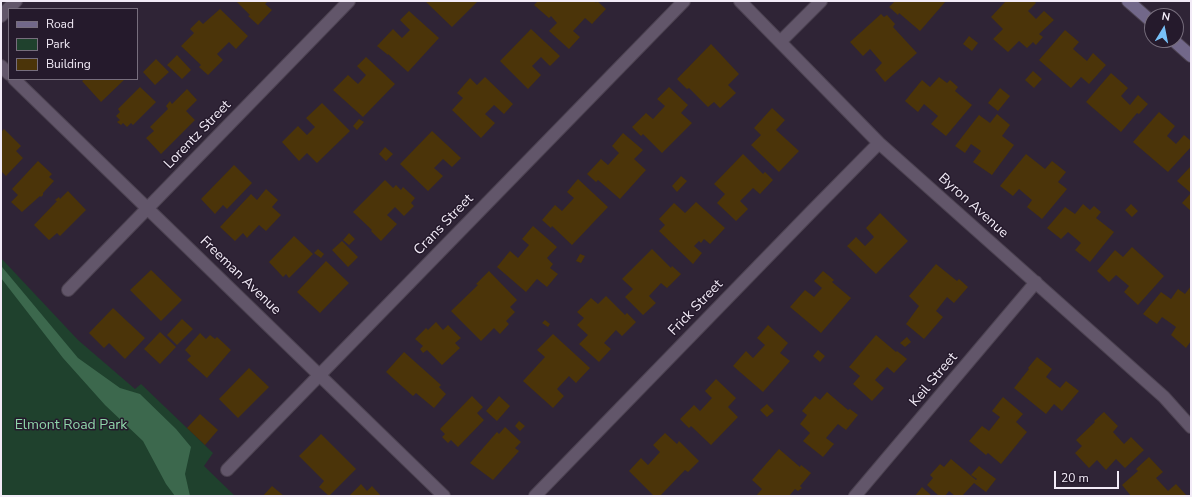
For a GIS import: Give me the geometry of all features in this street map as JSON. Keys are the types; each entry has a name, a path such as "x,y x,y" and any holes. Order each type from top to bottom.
{"main road":[{"path":"1128,1 1144,15"},
{"path":"1182,48 1191,56"}],"street":[{"name":"Lorentz Street","path":"68,290 348,1"},
{"name":"Crans Street","path":"227,470 684,1"},
{"name":"Byron Avenue","path":"740,1 879,143 1164,398 1191,427"},
{"path":"780,42 821,1"},
{"name":"Freeman Avenue","path":"15,80 320,374 444,496"},
{"name":"Frick Street","path":"535,496 879,143"},
{"name":"Keil Street","path":"855,496 1036,282"}],"green space":[{"name":"Elmont Road Park","path":"1,258 78,340 135,389 141,384 213,453 204,466 235,496 1,496"},
{"path":"2,267 78,358 120,388 140,394 176,429 191,447 185,474 190,496 175,496 166,484 143,441 105,405 63,358 1,278"}],"building":[{"path":"236,1 268,1 265,4 272,10 258,25 248,16 250,15"},
{"path":"425,1 478,1 452,27"},
{"path":"538,1 594,1 596,3 597,1 606,9 592,24 585,18 573,31 580,37 569,49 549,31 557,23 551,16 549,18 534,5"},
{"path":"895,1 946,1 920,31 899,13 898,15 889,7"},
{"path":"1006,1 1034,1 1036,3 1028,11 1036,19 1044,11 1054,20 1039,34 1043,37 1036,45 1033,42 1027,48 1019,41 1008,52 993,39 1003,29 991,17"},
{"path":"220,9 248,36 236,49 229,42 217,54 223,60 208,75 199,67 201,65 181,46 194,33 190,29 199,20 203,24"},
{"path":"409,11 439,38 408,72 377,46 393,29 402,38 410,30 400,20"},
{"path":"881,14 884,17 887,15 895,24 893,27 917,53 885,82 875,70 882,63 870,49 863,56 850,42"},
{"path":"531,29 560,56 550,66 541,57 532,66 541,75 528,89 500,61"},
{"path":"1065,30 1079,42 1073,49 1087,61 1093,53 1106,65 1089,84 1081,77 1071,88 1039,60"},
{"path":"969,36 978,43 972,51 963,44"},
{"path":"711,44 739,74 728,85 736,93 720,108 714,102 708,107 689,88 687,89 677,79"},
{"path":"177,55 191,70 182,79 167,65"},
{"path":"366,57 395,84 363,117 333,90 348,75 358,84 366,75 357,66"},
{"path":"156,59 169,72 155,85 143,72"},
{"path":"1033,71 1042,79 1034,88 1025,80"},
{"path":"1111,73 1128,88 1121,96 1130,105 1138,95 1148,104 1139,114 1137,113 1121,132 1086,102"},
{"path":"485,77 513,104 504,114 494,105 485,114 495,123 481,138 452,110 463,98 457,93 470,78 477,85"},
{"path":"939,77 947,83 950,80 958,87 955,91 972,105 946,136 931,124 938,116 924,104 918,112 905,101 922,80 930,87"},
{"path":"84,80 124,80 101,102 82,81"},
{"path":"140,87 156,102 133,125 131,123 127,127 123,123 121,125 117,122 120,120 116,116 120,112 118,109"},
{"path":"669,87 688,105 681,113 692,123 662,153 643,134 641,136 632,127 646,113 653,119 665,106 657,99"},
{"path":"1000,88 1010,96 998,111 988,103"},
{"path":"187,89 197,100 186,111 195,120 161,154 146,138 154,131 150,127 168,109 166,106 170,101 172,104"},
{"path":"322,103 350,131 317,163 307,153 299,161 282,142 298,126 307,135 315,127 306,118"},
{"path":"772,108 785,120 776,130 799,151 779,172 751,145 761,135 754,128"},
{"path":"1159,112 1175,126 1167,136 1176,144 1184,135 1191,141 1191,147 1168,172 1133,142"},
{"path":"997,114 1010,125 1002,136 1014,145 992,175 973,162 981,151 971,144 965,153 955,146 979,115 990,123"},
{"path":"359,119 364,122 357,130 353,126"},
{"path":"4,129 21,146 16,151 23,158 6,176 1,171 1,132"},
{"path":"432,131 461,158 452,167 443,159 434,168 443,176 428,191 400,164"},
{"path":"623,133 643,150 634,159 646,170 620,199 598,180 596,182 587,174 601,159 608,165 619,153 612,146"},
{"path":"385,147 393,154 386,161 379,154"},
{"path":"743,154 763,174 765,172 773,180 760,194 753,188 740,201 748,209 736,221 717,203 725,194 714,184"},
{"path":"1026,154 1045,169 1052,161 1066,172 1058,182 1067,189 1042,219 1027,207 1032,200 1019,189 1013,196 1000,186"},
{"path":"38,161 52,174 49,177 54,181 41,197 40,196 22,212 11,202 18,195 12,189"},
{"path":"234,165 252,183 227,209 223,205 215,214 201,199"},
{"path":"1191,166 1191,193 1177,181"},
{"path":"681,176 687,181 677,192 672,186"},
{"path":"578,179 608,207 572,245 552,226 551,228 542,220 555,205 562,211 574,198 567,192"},
{"path":"385,180 393,188 396,185 401,190 403,187 415,198 411,203 414,206 404,216 395,207 387,215 397,224 381,241 353,212"},
{"path":"266,189 278,200 272,207 281,215 266,231 259,225 247,238 243,233 235,241 220,227 251,194 257,200"},
{"path":"68,191 86,210 60,236 57,233 49,240 34,225 57,201 55,200 59,197 60,199"},
{"path":"1191,193 1191,211 1182,203"},
{"path":"696,202 725,228 710,244 704,239 701,243 699,241 694,246 702,253 693,264 659,231 665,225 659,219 674,203 685,213"},
{"path":"1083,204 1090,210 1094,206 1101,212 1096,218 1114,232 1090,262 1075,250 1081,243 1068,232 1061,239 1047,228 1065,207 1075,214"},
{"path":"1131,204 1138,211 1132,217 1125,210"},
{"path":"880,213 908,241 876,274 847,246 856,237 865,246 874,237 866,228"},
{"path":"533,226 557,247 547,258 553,264 550,268 558,274 547,287 537,279 526,292 497,267 510,251 518,258 529,245 522,239"},
{"path":"349,233 355,239 349,245 343,240"},
{"path":"294,236 313,254 289,278 286,274 283,277 269,262"},
{"path":"342,241 358,257 348,267 332,250"},
{"path":"1132,247 1164,276 1138,305 1124,292 1129,286 1116,275 1109,282 1097,271 1115,250 1123,257"},
{"path":"318,249 324,254 321,258 314,253"},
{"path":"652,249 671,268 672,266 681,274 667,288 661,283 649,296 656,303 643,315 625,297 633,289 622,279"},
{"path":"580,254 585,256 581,263 576,261"},
{"path":"326,261 349,283 320,313 297,292"},
{"path":"936,264 957,281 959,279 968,287 954,303 947,297 936,311 943,317 924,339 906,324 919,306 909,296"},
{"path":"151,270 182,300 161,321 130,290"},
{"path":"489,271 517,300 510,307 515,312 506,321 509,324 500,334 494,328 481,341 451,311 478,285 476,284"},
{"path":"823,271 834,280 832,282 851,298 821,333 790,307 805,290 814,297 822,288 814,281"},
{"path":"1191,286 1191,341 1186,348 1171,335 1176,327 1162,317 1157,324 1143,314 1161,292 1171,299 1178,289 1185,294"},
{"path":"606,296 625,315 627,313 636,322 622,336 616,330 604,343 611,349 599,362 579,344 588,335 577,325 584,318 577,312 591,298 598,304"},
{"path":"113,308 145,338 125,359 109,343 104,348 89,333"},
{"path":"182,319 193,329 177,345 167,335"},
{"path":"545,320 550,324 548,327 542,323"},
{"path":"436,322 443,330 448,325 461,338 455,343 460,348 442,365 427,350 423,353 420,349 423,346 415,339 426,328 428,330"},
{"path":"768,325 788,343 780,353 790,361 763,392 733,366 746,351 753,358 765,345 757,338"},
{"path":"160,332 176,347 160,364 144,349"},
{"path":"200,333 206,339 210,335 215,339 217,337 231,350 207,378 187,360 191,356 185,350"},
{"path":"553,334 590,368 576,383 569,376 557,389 564,396 553,408 523,381 545,357 537,350"},
{"path":"876,335 907,359 894,373 887,367 875,380 884,388 872,401 853,384 860,376 849,367"},
{"path":"907,337 911,342 905,347 900,343"},
{"path":"818,350 825,356 820,362 813,356"},
{"path":"404,352 441,385 439,387 446,394 434,408 416,393 413,396 386,372"},
{"path":"1037,357 1052,369 1046,377 1060,388 1066,381 1079,391 1062,411 1054,404 1046,414 1014,388"},
{"path":"249,368 269,387 238,418 219,399"},
{"path":"716,379 736,398 728,407 738,417 711,445 691,426 689,428 680,419 694,405 700,411 712,398 705,391"},
{"path":"827,392 848,410 850,409 858,415 846,430 838,424 826,438 834,444 823,457 803,441 810,433 800,424 807,415 802,411 815,396 820,400"},
{"path":"472,396 483,407 477,413 484,420 458,447 451,440 448,443 442,437 445,434 440,429"},
{"path":"499,396 510,406 497,421 486,411"},
{"path":"1003,397 1023,414 1016,422 1027,432 1001,464 988,453 986,455 969,441 982,426 989,431 1000,417 992,411"},
{"path":"767,404 774,411 767,417 760,410"},
{"path":"1104,412 1118,426 1113,432 1124,444 1131,437 1144,450 1125,468 1116,459 1106,470 1097,460 1089,468 1075,453 1082,446 1076,440"},
{"path":"200,414 218,430 205,445 187,428"},
{"path":"519,421 525,426 520,431 515,426"},
{"path":"505,427 521,442 515,448 519,451 493,480 470,463 497,432 499,434"},
{"path":"665,433 677,444 679,441 699,461 688,472 685,470 660,496 654,496 629,471 641,458 648,465 660,452 653,445"},
{"path":"321,434 356,469 329,496 319,487 324,481 299,456"},
{"path":"779,449 800,467 801,465 811,473 800,486 802,488 798,491 795,489 789,496 756,496 762,489 752,480"},
{"path":"1149,457 1163,472 1156,478 1168,491 1176,484 1187,496 1131,496 1122,485 1138,471 1136,469"},
{"path":"951,459 976,480 977,479 971,475 979,466 996,479 986,492 974,483 962,496 955,496 949,491 945,496 939,496 927,485 933,478 930,475 940,464 944,467"},
{"path":"361,484 367,491 372,486 381,496 349,496"},
{"path":"272,486 284,496 263,496"},
{"path":"922,487 932,496 915,496"}]}
